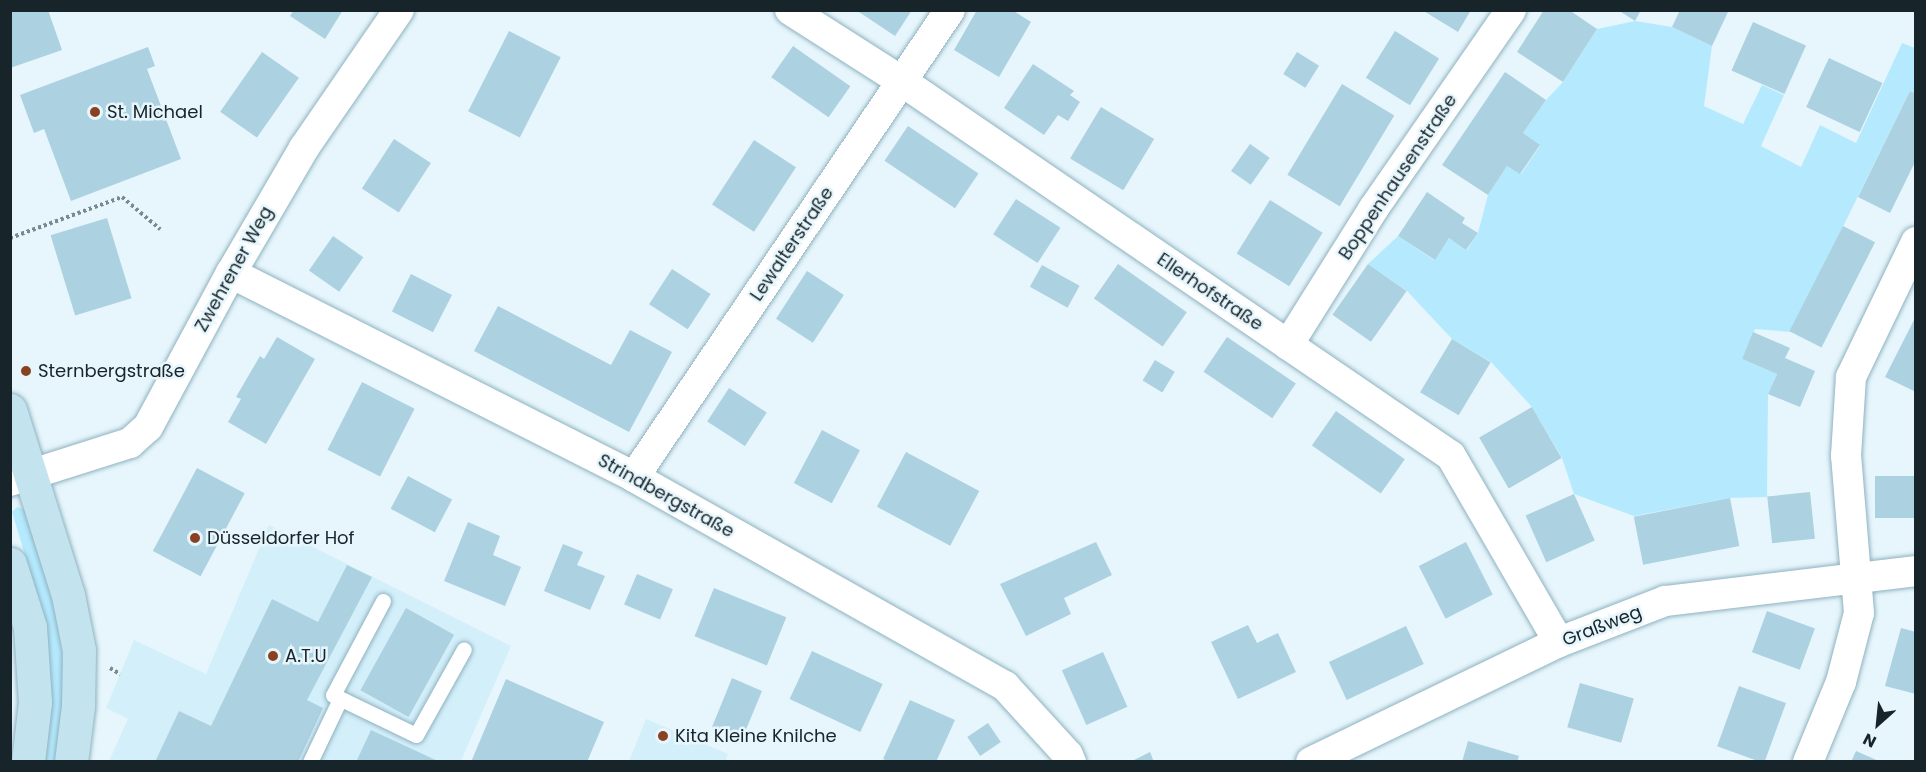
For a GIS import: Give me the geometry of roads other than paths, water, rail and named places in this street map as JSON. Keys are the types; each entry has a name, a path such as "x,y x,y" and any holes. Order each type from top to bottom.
{"main road":[{"path":"10,410 21,478 68,595 79,650 78,706 71,762"},
{"path":"10,564 30,627 35,702 28,762"}],"street":[{"name":"Zwehrener Weg","path":"21,478 130,443 148,427 231,273 304,148 399,10"},
{"name":"Ellerhofstraße","path":"790,10 903,82 1451,456 1559,642"},
{"name":"Lewalterstraße","path":"634,477 950,10"},
{"name":"Boppenhausenstraße","path":"1288,345 1374,208 1511,10"},
{"path":"1808,762 1844,671 1858,613 1846,456 1851,377 1916,242"},
{"name":"Strindbergstraße","path":"231,273 634,477 1005,686 1068,754 1071,762"},
{"name":"Graßweg","path":"1311,762 1559,642 1665,601 1916,571"}],"lane":[{"path":"383,601 333,695 416,735 464,649"},
{"path":"310,762 340,699"}],"place":[{"name":"St. Michael","path":"95,112"},
{"name":"Sternbergstraße","path":"26,371"},
{"name":"Düsseldorfer Hof","path":"195,538"},
{"name":"A.T.U","path":"273,656"},
{"name":"Kita Kleine Knilche","path":"663,736"}]}
